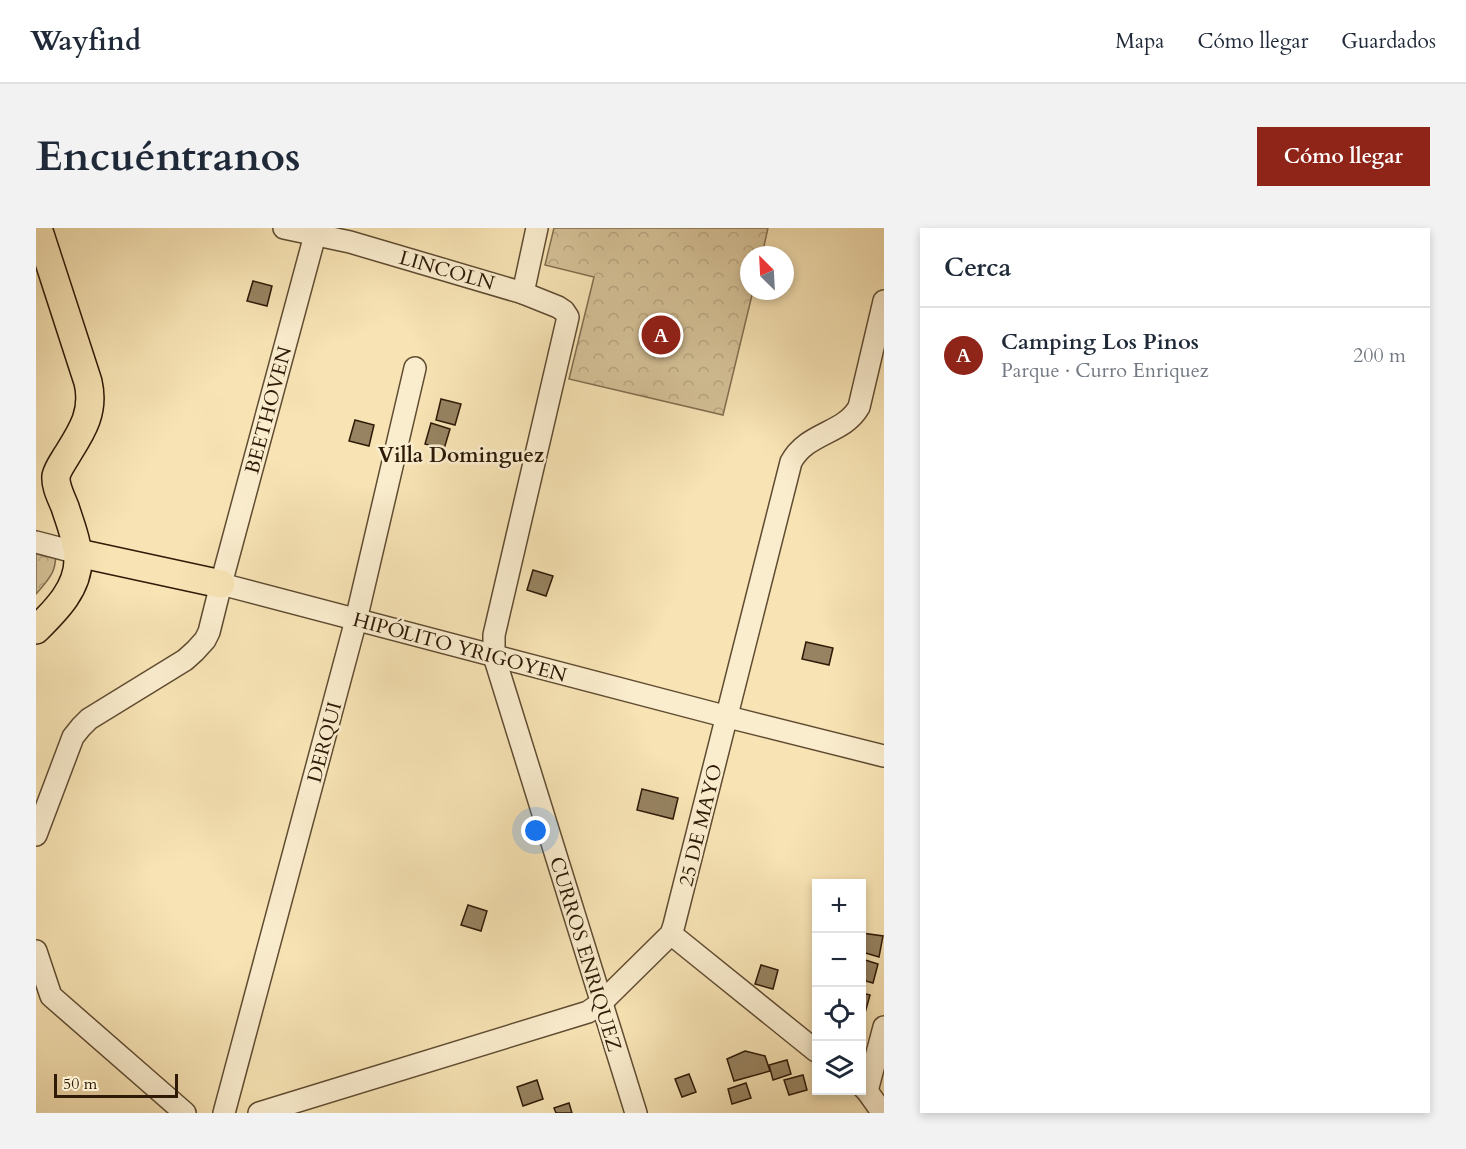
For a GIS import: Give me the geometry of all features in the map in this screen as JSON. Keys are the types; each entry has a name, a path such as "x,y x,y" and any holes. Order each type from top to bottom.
{"main road":[{"path":"36,630 52,614 72,586 77,570 78,553 56,482 59,468 86,422 91,403 91,393 38,228"},
{"name":"HIPÓLITO YRIGOYEN","path":"78,553 221,584"}],"street":[{"name":"LINCOLN","path":"284,228 315,235 352,235 523,292 558,307 568,317 494,635 494,656"},
{"path":"523,292 537,228"},
{"name":"BEETHOVEN","path":"36,835 74,737 81,727 184,660 205,640 209,632 315,235"},
{"name":"25 DE MAYO","path":"671,934 792,462 797,452 805,445 854,415 859,406 884,301"},
{"name":"DERQUI","path":"224,1113 356,620 415,368"},
{"name":"HIPÓLITO YRIGOYEN","path":"36,542 78,553"},
{"name":"HIPÓLITO YRIGOYEN","path":"221,584 884,756"},
{"name":"CURROS ENRIQUEZ","path":"494,656 636,1113"},
{"path":"259,1113 588,1012 601,1004 671,934 812,1047"},
{"path":"36,951 44,1000 185,1113"},
{"path":"866,1083 884,1027"},
{"path":"866,1092 882,1112"}],"green space":[{"path":"554,228 768,228 764,246 740,246 740,300 751,300 723,415 569,379 594,277 545,265"},
{"path":"36,545 55,551 56,558 51,575 36,594"}],"building":[{"path":"253,281 272,286 267,306 247,301"},
{"path":"441,399 461,404 455,425 436,420"},
{"path":"355,420 374,425 369,446 349,441"},
{"path":"431,423 450,429 444,449 425,444"},
{"path":"533,570 553,576 546,596 527,590"},
{"path":"806,642 833,648 829,665 802,659"},
{"path":"642,789 678,798 673,819 637,810"},
{"path":"468,905 487,911 481,931 461,925"},
{"path":"866,934 883,936 879,957 866,953"},
{"path":"866,960 878,964 873,983 866,981"},
{"path":"761,965 778,970 773,989 755,984"},
{"path":"866,994 870,995 866,1009"},
{"path":"745,1051 765,1056 770,1071 734,1081 727,1059"},
{"path":"787,1060 791,1074 773,1080 769,1065"},
{"path":"689,1074 696,1092 682,1097 675,1079"},
{"path":"803,1075 807,1090 789,1095 784,1080"},
{"path":"537,1080 543,1099 523,1106 517,1087"},
{"path":"746,1083 751,1098 732,1104 728,1089"},
{"path":"569,1103 572,1113 556,1113 554,1108"}],"place":[{"name":"Camping Los Pinos","path":"661,335"}],"district":[{"name":"Villa Dominguez","path":"461,455"}]}
